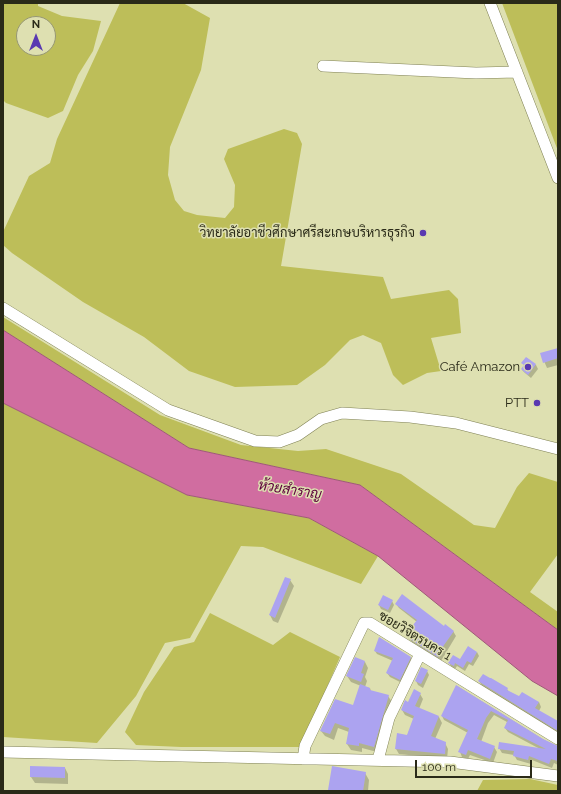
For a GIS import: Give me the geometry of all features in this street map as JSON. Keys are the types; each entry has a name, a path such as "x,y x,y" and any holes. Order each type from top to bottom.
{"street":[{"path":"490,3 558,178"},
{"path":"323,66 476,73 517,72"},
{"path":"3,308 168,410 255,441 279,442 298,435 321,419 342,414 410,417 456,423 558,448"},
{"name":"ซอยวิจิตรนคร 1","path":"303,758 305,746 364,623 370,623 558,739"},
{"path":"378,760 389,718 420,654"},
{"path":"3,752 450,762 558,776"}],"shaded area":[{"path":"3,3 38,3 38,6 62,16 101,21 93,51 78,75 63,111 48,118 6,103 3,100"},
{"path":"120,3 183,3 210,18 201,70 170,147 168,175 175,200 184,211 197,215 225,218 234,207 235,185 224,159 228,149 284,129 297,133 302,144 281,266 383,277 391,299 449,290 458,299 461,333 431,338 441,371 427,373 403,385 393,375 381,343 363,335 350,340 325,365 297,385 235,387 189,371 144,337 83,302 12,253 3,245 3,232 29,176 50,163 57,139"},
{"path":"502,3 558,3 558,151"},
{"path":"3,317 160,415 241,445 298,451 326,449 401,474 474,525 495,528 517,487 529,473 558,482 558,554 530,592 558,612 558,630 360,485 189,448 3,330"},
{"path":"3,403 187,495 309,518 378,556 361,584 263,547 241,546 190,638 165,643 136,696 97,743 3,737"},
{"path":"210,613 273,645 290,632 340,657 301,747 181,747 136,745 125,732 144,692 174,647 194,642"},
{"path":"530,779 558,785 558,791 477,791 483,780"}],"water":[{"name":"ห้วยสำราญ","path":"3,330 189,448 360,485 558,630 558,696 532,681 378,556 309,518 187,495 3,403"}],"building":[{"path":"558,348 558,358 543,363 540,353"},
{"name":"Café Amazon","path":"526,357 536,364 528,375 521,369 524,365 521,363"},
{"path":"285,577 291,579 275,618 269,615"},
{"path":"402,594 444,626 445,624 454,631 438,657 410,639 411,638 406,634 417,620 395,604"},
{"path":"383,595 393,600 388,610 378,605"},
{"path":"379,637 411,657 400,680 386,673 393,658 374,651"},
{"path":"468,646 477,652 471,663 467,661 463,668 455,663 454,666 448,663 453,655 460,659"},
{"path":"355,657 365,661 361,673 364,674 361,682 346,676"},
{"path":"421,667 428,670 421,684 415,681"},
{"path":"483,674 519,696 522,692 539,702 535,708 558,721 558,731 478,681"},
{"path":"360,684 370,688 370,690 389,695 374,747 359,743 359,746 346,744 349,728 335,723 330,734 320,731 335,699 353,705"},
{"path":"456,685 543,739 558,746 558,761 551,759 549,764 529,756 528,760 513,756 514,751 498,749 499,742 546,749 504,728 508,720 491,711 486,718 477,739 495,746 490,759 468,750 466,755 458,752 468,730 441,716"},
{"path":"414,689 421,693 415,706 439,716 431,736 446,742 445,754 395,749 397,733 407,735 414,716 401,710 405,700 408,702"},
{"path":"30,766 65,767 65,778 30,777"},
{"path":"332,766 366,772 363,791 328,790"}],"place":[{"name":"วิทยาลัยอาชีวศึกษาศรีสะเกษบริหารธุรกิจ","path":"423,233"},
{"name":"Café Amazon","path":"528,367"},
{"name":"PTT","path":"537,403"}]}
